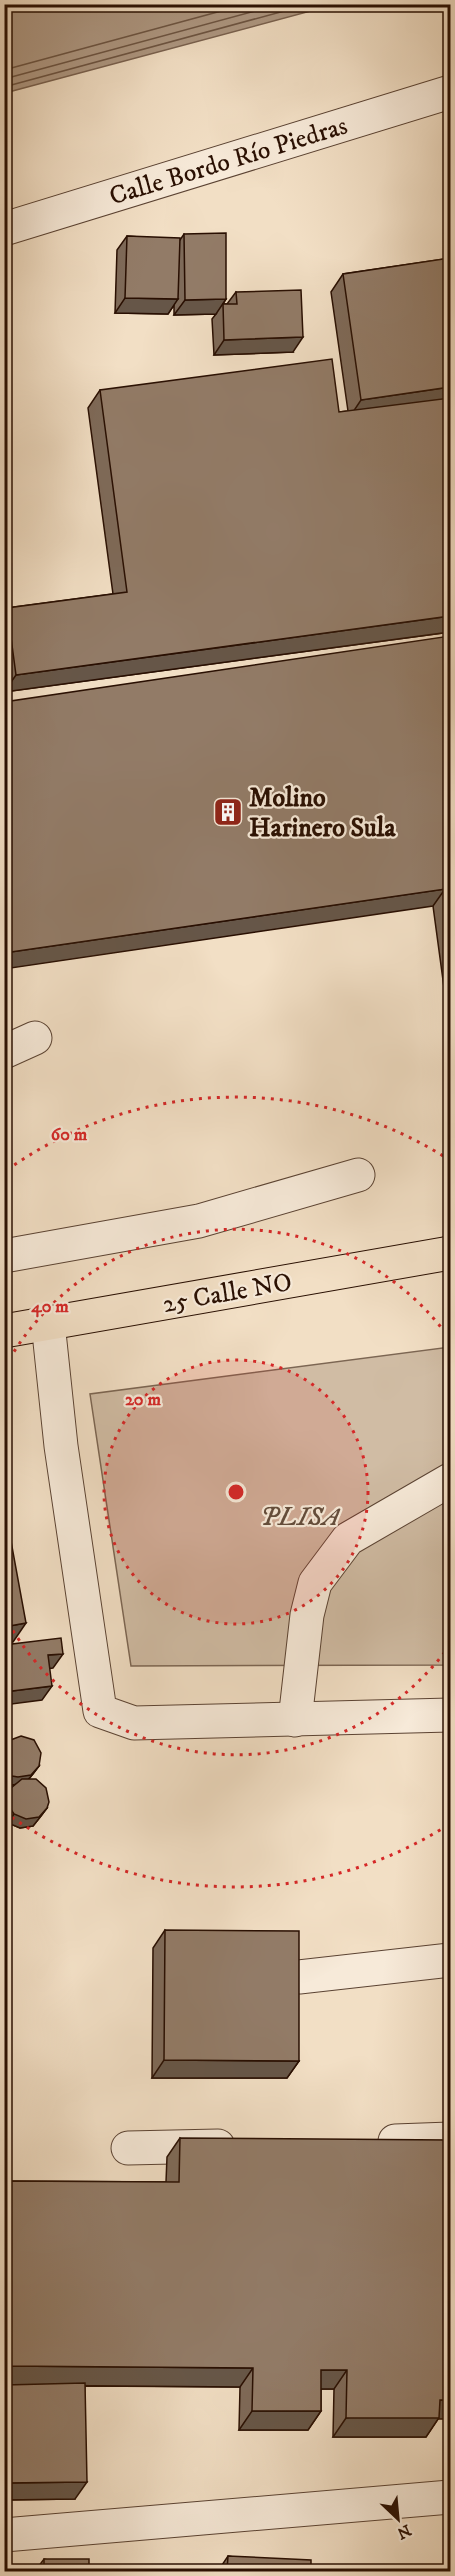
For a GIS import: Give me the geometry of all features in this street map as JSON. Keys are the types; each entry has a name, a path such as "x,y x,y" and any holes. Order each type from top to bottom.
{"main road":[{"name":"25 Calle NO","path":"4,1331 450,1253"}],"street":[{"name":"Calle Bordo Río Piedras","path":"4,229 450,92"},
{"path":"4,1052 35,1038"},
{"path":"4,1256 199,1221 358,1175"},
{"path":"48,1323 61,1446 100,1711 134,1723 450,1715"},
{"path":"295,1720 307,1615 315,1583 348,1539 450,1480"},
{"path":"299,1977 450,1960"},
{"path":"367,2142 450,2139"},
{"path":"128,2148 248,2145"},
{"path":"4,2535 450,2497"}],"green space":[{"name":"PLISA","path":"450,1347 450,1665 131,1666 90,1394"}],"water":[{"path":"5,4 333,4 333,5 5,93"}],"building":[{"path":"226,233 226,299 185,300 184,234"},
{"path":"127,236 180,238 178,299 125,298"},
{"path":"450,258 450,387 361,400 343,274"},
{"path":"301,290 303,337 224,340 223,304 237,304 236,292"},
{"path":"332,359 339,412 450,398 450,616 16,675 7,608 127,592 100,390"},
{"name":"Molino Harinero Sula","path":"450,636 450,926 445,889 4,953 4,702"},
{"path":"4,1503 26,1623 4,1627"},
{"path":"61,1638 63,1654 48,1655 52,1686 4,1692 4,1645"},
{"path":"21,1736 34,1740 41,1753 39,1766 31,1775 18,1777 12,1776 4,1769 4,1745"},
{"path":"22,1779 36,1779 46,1788 49,1802 39,1817 26,1819 14,1814 10,1808 8,1795 11,1788"},
{"path":"165,1930 299,1931 299,2061 164,2060"},
{"path":"180,2138 450,2140 450,2400 440,2400 439,2418 346,2418 347,2370 321,2370 321,2411 252,2411 253,2368 4,2366 4,2181 179,2182"},
{"path":"85,2383 87,2482 4,2483 4,2385"},
{"path":"228,2556 311,2560 311,2571 227,2571"},
{"path":"44,2559 89,2559 89,2571 44,2571"}],"place":[{"name":"Molino Harinero Sula","path":"228,812"}]}
